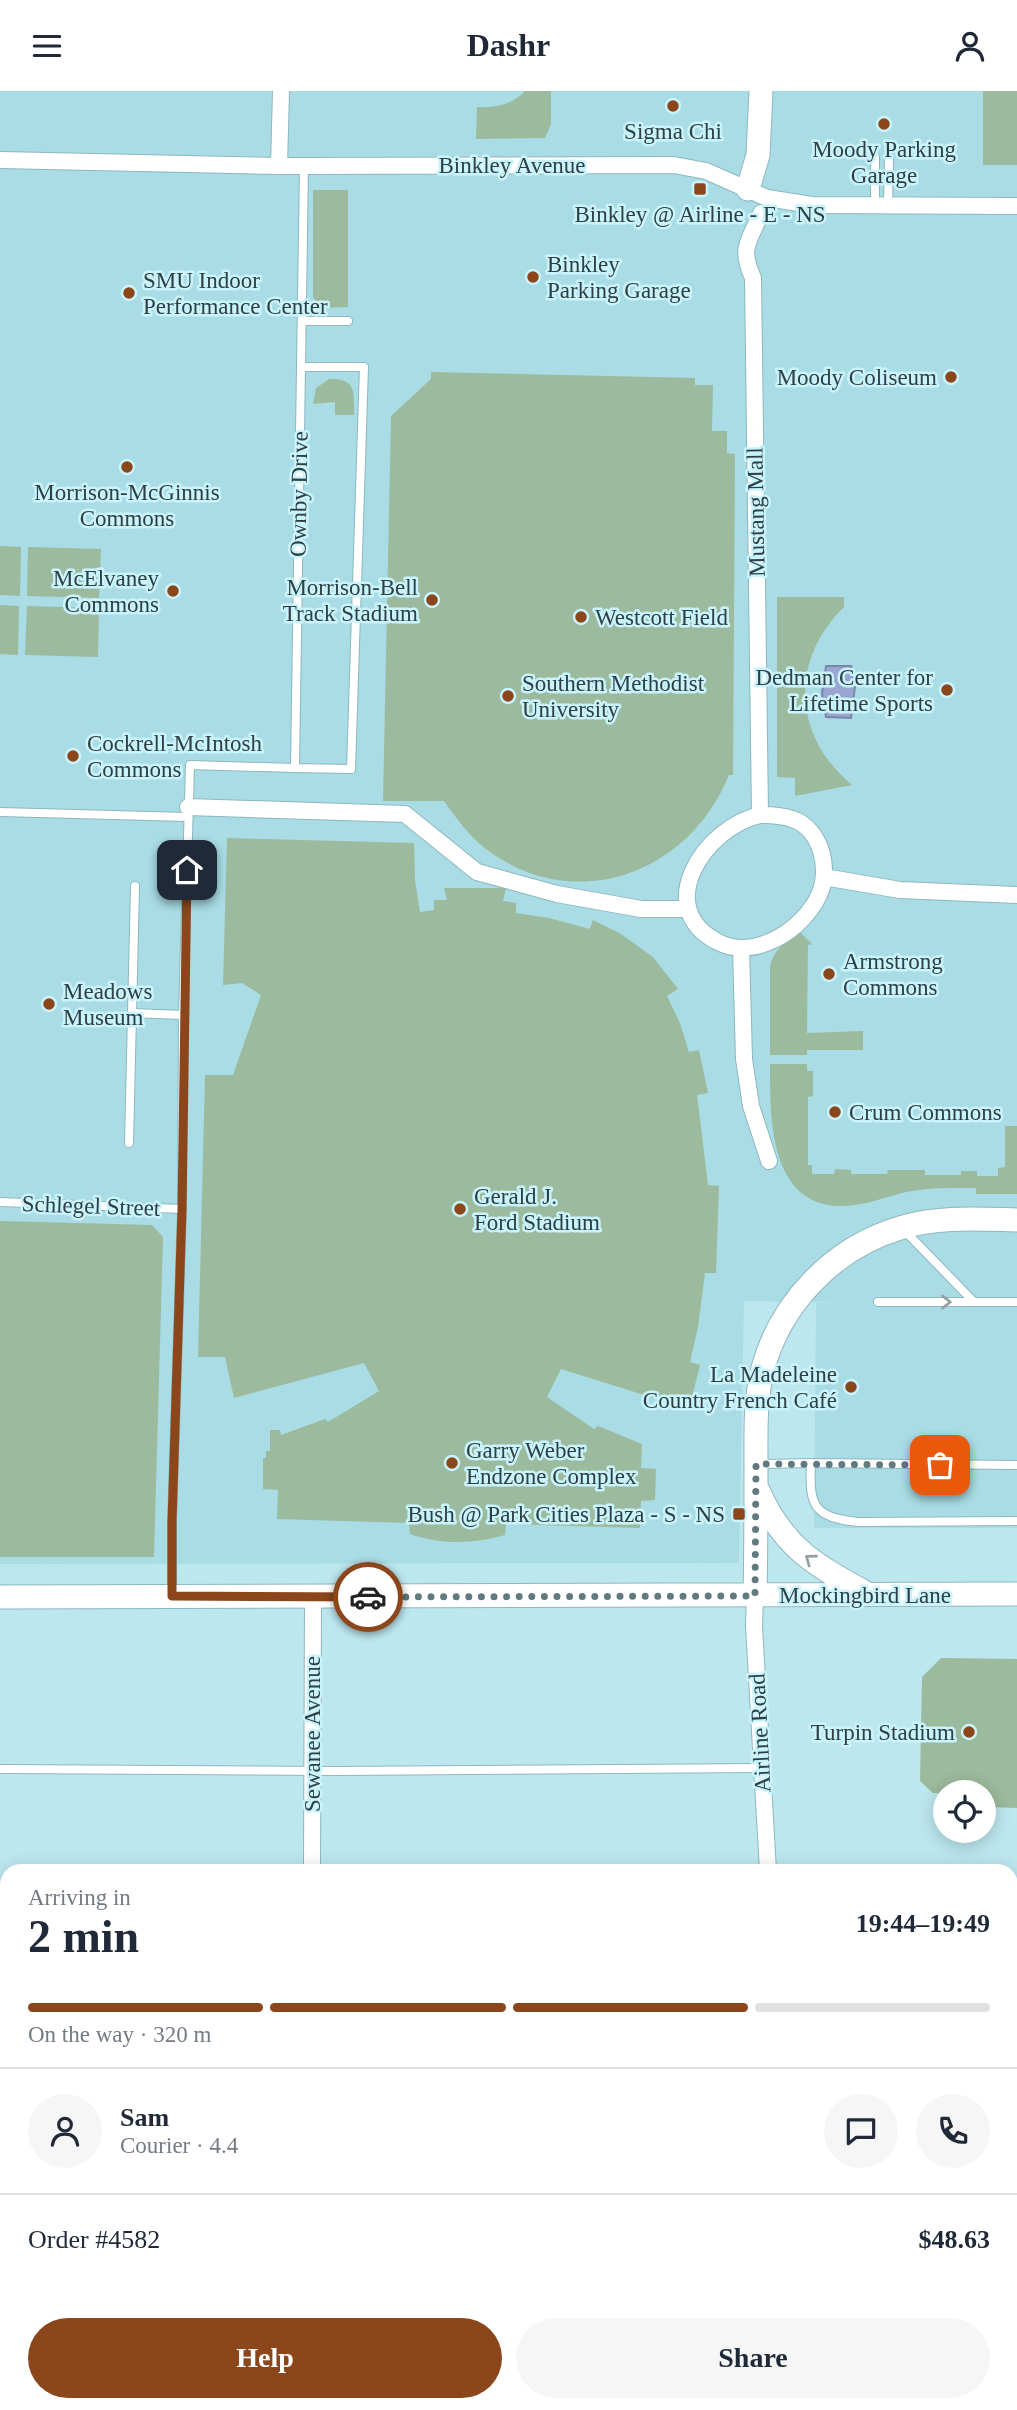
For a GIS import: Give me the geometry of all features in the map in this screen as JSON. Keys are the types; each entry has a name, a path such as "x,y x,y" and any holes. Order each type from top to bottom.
{"main road":[{"path":"748,189 758,155 761,91"},
{"path":"755,1596 757,1409 761,1373 769,1347 797,1298 837,1260 870,1239 901,1227 939,1221 1017,1220"},
{"path":"756,1474 768,1513 786,1539 830,1574 869,1595"},
{"name":"Mockingbird Lane","path":"0,1597 1017,1594"}],"street":[{"path":"279,166 281,91"},
{"name":"Binkley Avenue","path":"0,160 279,166 674,165 706,171 766,198 787,202 1017,206"},
{"name":"Mustang Mall","path":"760,815 753,278 745,253 761,213"},
{"path":"188,812 405,814 477,872 557,894 641,909 688,909"},
{"path":"760,815 793,819 816,839 823,857 824,877 819,895 795,926 761,946 741,948 722,944 704,935 692,919 688,909 688,884 705,851 723,831 743,819 760,815"},
{"path":"824,877 913,891 1017,895"},
{"path":"741,948 744,1059 751,1106 769,1161"},
{"name":"Airline Road","path":"755,1596 754,1626 768,1864"},
{"name":"Sewanee Avenue","path":"312,1864 313,1597"}],"lane":[{"path":"876,157 882,205"},
{"path":"882,205 889,157"},
{"name":"Ownby Drive","path":"295,768 304,166"},
{"path":"302,321 348,321"},
{"path":"172,1596 190,765 351,769 364,367 301,367"},
{"path":"0,811 188,812"},
{"path":"129,1143 135,886"},
{"path":"132,1013 183,1015"},
{"name":"Schlegel Street","path":"0,1202 182,1209"},
{"path":"901,1227 974,1302"},
{"path":"878,1302 1017,1302"},
{"path":"811,1464 810,1489 816,1507 832,1519 858,1522 1017,1521"},
{"path":"756,1474 811,1464 1017,1465"},
{"path":"0,1769 312,1771 762,1768"}],"shaded area":[{"name":"Southern Methodist University","path":"0,91 1017,91 1017,1528 814,1528 816,1303 854,1303 744,1301 739,1563 0,1564"},
{"path":"826,666 851,666 855,686 851,718 826,717 822,693"}],"green space":[{"path":"525,91 551,91 551,124 545,138 476,139 477,107 503,105 515,100"},
{"path":"983,91 1017,91 1017,165 983,165"},
{"path":"313,190 348,190 348,307 324,306 313,297"},
{"path":"431,372 695,378 695,385 713,385 712,431 727,431 727,453 735,454 733,775 729,775 711,809 687,838 658,860 626,874 591,881 556,880 520,869 486,849 444,801 383,801 391,416 431,379"},
{"path":"329,379 345,381 352,388 354,415 335,415 335,402 313,404 316,388"},
{"path":"0,546 21,547 20,596 0,595"},
{"path":"28,547 101,549 99,598 27,596"},
{"path":"777,597 844,597 844,607 826,628 814,651 807,674 805,698 809,721 818,744 832,765 852,785 795,796 795,778 777,777"},
{"path":"0,605 19,606 18,655 0,654"},
{"path":"27,606 99,608 98,657 25,655"},
{"name":"Gerald J. Ford Stadium","path":"227,838 414,843 415,880 420,912 434,910 434,900 447,900 444,888 506,888 503,901 516,903 516,913 590,929 593,920 621,934 653,957 678,989 667,996 680,1023 689,1052 699,1050 708,1093 697,1095 708,1185 719,1186 716,1273 705,1273 690,1362 700,1365 689,1409 561,1369 547,1397 594,1429 598,1426 642,1444 641,1468 656,1469 655,1500 641,1501 640,1528 506,1524 505,1535 458,1542 410,1534 409,1523 277,1519 278,1490 263,1489 263,1458 266,1458 266,1451 270,1451 270,1430 280,1430 281,1435 325,1419 328,1422 379,1391 364,1363 234,1398 225,1357 198,1357 205,1075 233,1075 261,995 242,983 223,985"},
{"path":"801,933 812,944 808,945 807,1033 863,1031 863,1050 807,1050 807,1055 770,1055 770,966 781,946"},
{"path":"770,1064 807,1064 807,1071 813,1071 813,1096 808,1097 808,1165 812,1165 812,1174 834,1174 835,1169 851,1170 851,1174 925,1170 925,1175 961,1175 961,1171 977,1171 977,1176 998,1176 998,1168 1005,1167 1005,1126 1017,1126 1017,1194 976,1194 976,1188 932,1189 906,1192 854,1205 826,1204 805,1196 790,1180 780,1160 771,1112"},
{"path":"0,1221 152,1225 163,1237 154,1557 0,1557"},
{"name":"Turpin Stadium","path":"941,1658 1017,1659 1017,1808 996,1807 996,1780 933,1780 933,1793 920,1781 922,1677"}],"way so far":[{"path":"368,1597 755,1596 756,1464 940,1465"}],"place":[{"name":"Sigma Chi","path":"673,106"},
{"name":"Moody Parking Garage","path":"884,124"},
{"name":"Binkley @ Airline - E - NS","path":"700,189"},
{"name":"Binkley Parking Garage","path":"533,277"},
{"name":"SMU Indoor Performance Center","path":"129,293"},
{"name":"Moody Coliseum","path":"951,377"},
{"name":"Morrison-McGinnis Commons","path":"127,467"},
{"name":"McElvaney Commons","path":"173,591"},
{"name":"Morrison-Bell Track Stadium","path":"432,600"},
{"name":"Westcott Field","path":"581,617"},
{"name":"Dedman Center for Lifetime Sports","path":"947,690"},
{"name":"Southern Methodist University","path":"508,696"},
{"name":"Cockrell-McIntosh Commons","path":"73,756"},
{"name":"Armstrong Commons","path":"829,974"},
{"name":"Meadows Museum","path":"49,1004"},
{"name":"Crum Commons","path":"835,1112"},
{"name":"Gerald J. Ford Stadium","path":"460,1209"},
{"name":"La Madeleine Country French Café","path":"851,1387"},
{"name":"Garry Weber Endzone Complex","path":"452,1463"},
{"name":"Bush @ Park Cities Plaza - S - NS","path":"739,1514"},
{"name":"Turpin Stadium","path":"969,1732"}],"route":[{"path":"187,870 172,1596 368,1597"}]}
